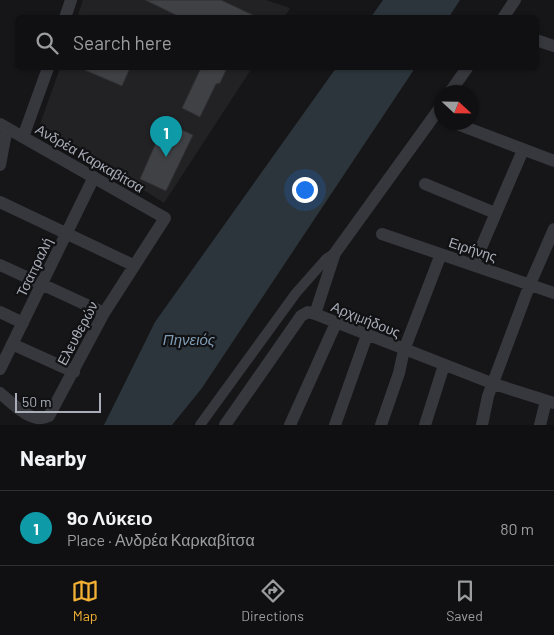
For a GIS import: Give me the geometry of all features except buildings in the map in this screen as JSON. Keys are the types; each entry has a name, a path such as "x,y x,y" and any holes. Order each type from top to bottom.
{"street":[{"path":"66,15 72,0"},
{"path":"505,15 515,0"},
{"path":"539,41 554,46"},
{"path":"23,137 47,70"},
{"path":"455,85 466,70"},
{"name":"Αρχιμήδους","path":"434,115 335,253 315,314 494,384 550,402"},
{"path":"0,161 3,126"},
{"name":"Ανδρέα Καρκαβίτσα","path":"3,126 165,218"},
{"path":"472,130 554,161"},
{"path":"474,264 523,150"},
{"name":"Τσαπραλή","path":"0,369 94,177"},
{"path":"425,184 495,213"},
{"path":"0,202 133,265"},
{"name":"Ελευθερών","path":"0,393 27,414 45,418 56,405 104,314 133,265 165,218"},
{"path":"482,425 488,396 530,284 554,229"},
{"name":"Ειρήνης","path":"382,234 554,293"},
{"path":"200,425 306,280 335,253"},
{"path":"381,425 399,373 404,350 441,254"},
{"path":"0,265 104,314"},
{"path":"0,312 23,323"},
{"path":"225,425 301,316 308,312 315,314"},
{"path":"290,425 336,323"},
{"path":"335,425 367,335"},
{"path":"12,344 74,372"},
{"path":"425,425 444,365"},
{"path":"540,425 550,402"}],"shaded area":[{"path":"83,0 266,0 290,8 286,15 78,15"},
{"path":"59,70 251,70 164,203 40,124"}],"water":[{"path":"383,0 460,0 450,15 372,15"},
{"name":"Πηνειός","path":"335,70 414,70 202,388 172,425 104,425 155,322"}],"place":[{"name":"9ο Λύκειο","path":"166,157"}]}
